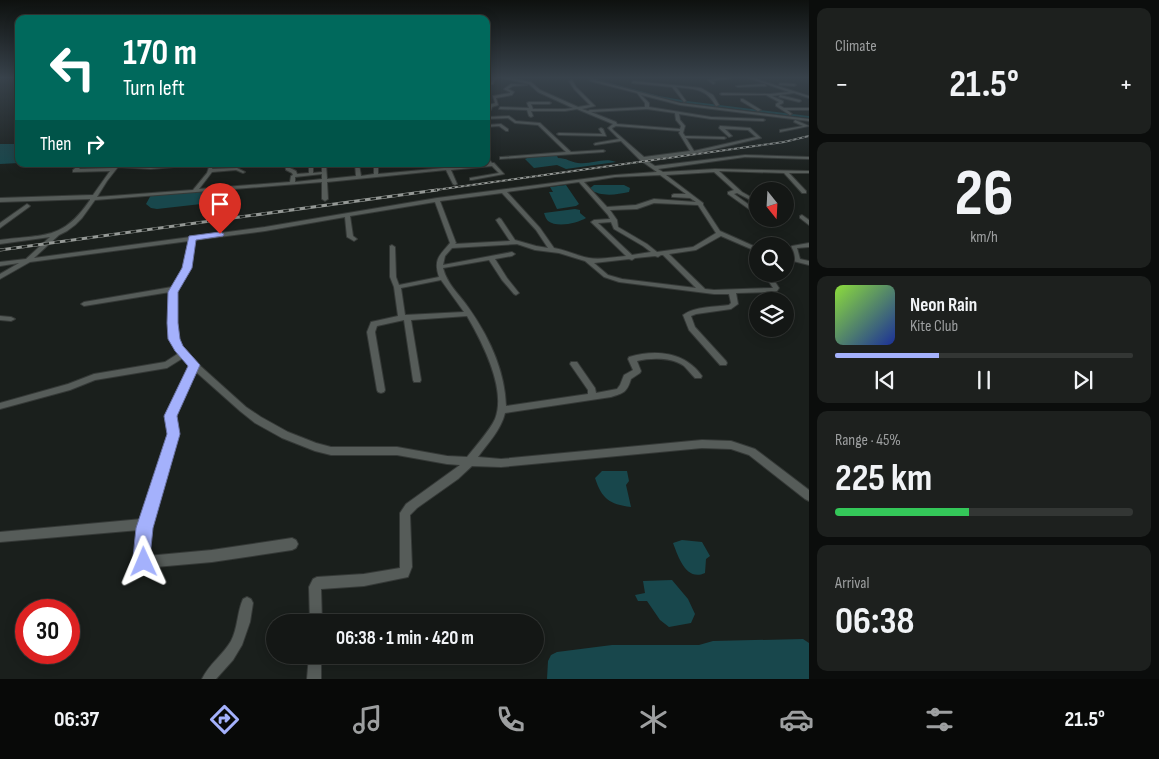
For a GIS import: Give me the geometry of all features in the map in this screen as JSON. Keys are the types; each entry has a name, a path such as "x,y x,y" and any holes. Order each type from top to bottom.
{"street":[{"path":"530,110 532,116"},
{"path":"552,110 565,110"},
{"path":"585,110 615,123 615,125"},
{"path":"589,111 614,110"},
{"path":"657,110 716,118 763,120"},
{"path":"722,110 809,118"},
{"path":"759,110 790,116"},
{"path":"781,131 807,126 790,116 784,110"},
{"path":"730,111 736,118 730,119"},
{"path":"677,112 678,120 683,126 683,136 692,150"},
{"path":"490,118 510,117 516,122 539,124 570,153"},
{"path":"716,118 730,136"},
{"path":"730,119 738,129"},
{"path":"490,126 500,125 507,130"},
{"path":"595,125 601,128 610,128 615,125 682,130"},
{"path":"559,134 605,135 601,128"},
{"path":"610,128 642,159 700,204 711,224 720,234 749,246"},
{"path":"642,159 759,138 751,130 722,128"},
{"path":"683,136 724,138"},
{"path":"596,144 622,140"},
{"path":"647,154 692,150"},
{"path":"502,158 602,151"},
{"path":"653,168 745,156 809,158"},
{"path":"472,179 502,174 490,162"},
{"path":"79,167 75,171 108,167"},
{"path":"0,242 57,234 66,230 76,222 115,167"},
{"path":"134,167 162,167"},
{"path":"195,191 211,167 237,169 244,172"},
{"path":"288,167 296,175"},
{"path":"311,167 311,174"},
{"path":"324,167 325,199"},
{"path":"357,167 358,177"},
{"path":"376,167 376,176"},
{"path":"0,200 92,198 195,191 376,176 438,167 448,169 466,167"},
{"path":"448,169 455,184"},
{"path":"715,170 738,191 749,198"},
{"path":"0,264 265,229 437,200 580,181 715,170 809,172"},
{"path":"785,171 804,192"},
{"path":"292,183 291,176 323,173"},
{"path":"580,181 606,209 614,220 616,228 650,248 658,255"},
{"path":"738,191 730,193 749,207"},
{"path":"503,192 538,229 552,250"},
{"path":"674,196 691,196"},
{"path":"437,200 450,233 452,246"},
{"path":"606,209 637,207 650,202 661,201 700,204"},
{"path":"0,226 27,206"},
{"path":"347,215 350,237 354,239"},
{"path":"802,217 809,222"},
{"path":"499,220 513,241"},
{"path":"614,220 594,222 632,258"},
{"path":"0,277 27,261 57,234"},
{"path":"587,260 632,258 700,248 710,237 720,234"},
{"path":"192,238 187,268 174,289 172,323 174,339 194,365 238,405 258,420 285,435 331,451 398,451 447,460 501,463 702,444 731,445 752,452 809,495"},
{"path":"316,614 317,583 364,580 404,573 406,567 405,513 408,508 459,472 471,460 500,420 502,394 491,356 469,314 443,278 440,267 442,253 452,246 513,241 535,248 568,253 587,260 606,276 621,281 702,290 732,291 775,290 776,288 773,282"},
{"path":"797,259 794,247 809,245"},
{"path":"392,247 393,277 405,318 417,380"},
{"path":"440,267 512,254"},
{"path":"666,254 702,290"},
{"path":"794,258 809,263"},
{"path":"492,259 504,279 516,292"},
{"path":"397,287 443,278"},
{"path":"84,304 174,289"},
{"path":"723,363 692,328 687,315 730,307 735,304 732,291"},
{"path":"381,390 371,327 378,322 405,318 469,314"},
{"path":"0,318 11,319"},
{"path":"0,406 70,387 94,377 167,365 184,354"},
{"path":"502,410 612,394 620,391 628,377 637,370 632,359 640,357 664,357 681,361 698,376"},
{"path":"574,364 592,390 592,396"},
{"path":"194,365 171,416 174,434 146,524 142,550 144,562 212,556 292,544"},
{"path":"0,537 146,524"},
{"path":"209,679 213,670 237,643 248,603"},
{"path":"314,664 314,679"}],"water":[{"path":"0,144 15,144 15,163 0,164"},
{"path":"534,155 557,156 558,158 578,163 606,160 616,162 566,169 557,165 534,168 525,159"},
{"path":"566,185 579,204 557,209 549,192 553,192 550,187"},
{"path":"594,185 624,185 630,188 629,192 603,194 589,189"},
{"path":"225,189 223,198 210,203 157,209 151,208 146,204 152,193"},
{"path":"580,210 580,213 586,218 578,222 557,224 548,221 544,213"},
{"path":"602,471 627,471 629,481 626,485 631,507 612,502 604,496 595,478"},
{"path":"682,540 702,542 710,556 706,559 705,573 693,574 684,566 673,543"},
{"path":"672,580 688,599 695,614 691,623 669,627 660,620 647,601 638,601 635,595 645,593 643,581"},
{"path":"803,639 809,643 809,679 547,679 548,661 551,655 557,652 612,645 699,645 713,641"}],"waterway":[{"path":"750,110 809,117"}],"railway":[{"path":"428,191 784,142 809,136"},
{"path":"0,250 437,190"}],"route":[{"path":"144,562 142,550 145,528 174,434 174,425 170,419 194,365 179,348 174,339 172,323 173,292 187,268 191,255 192,238 220,234"}]}
